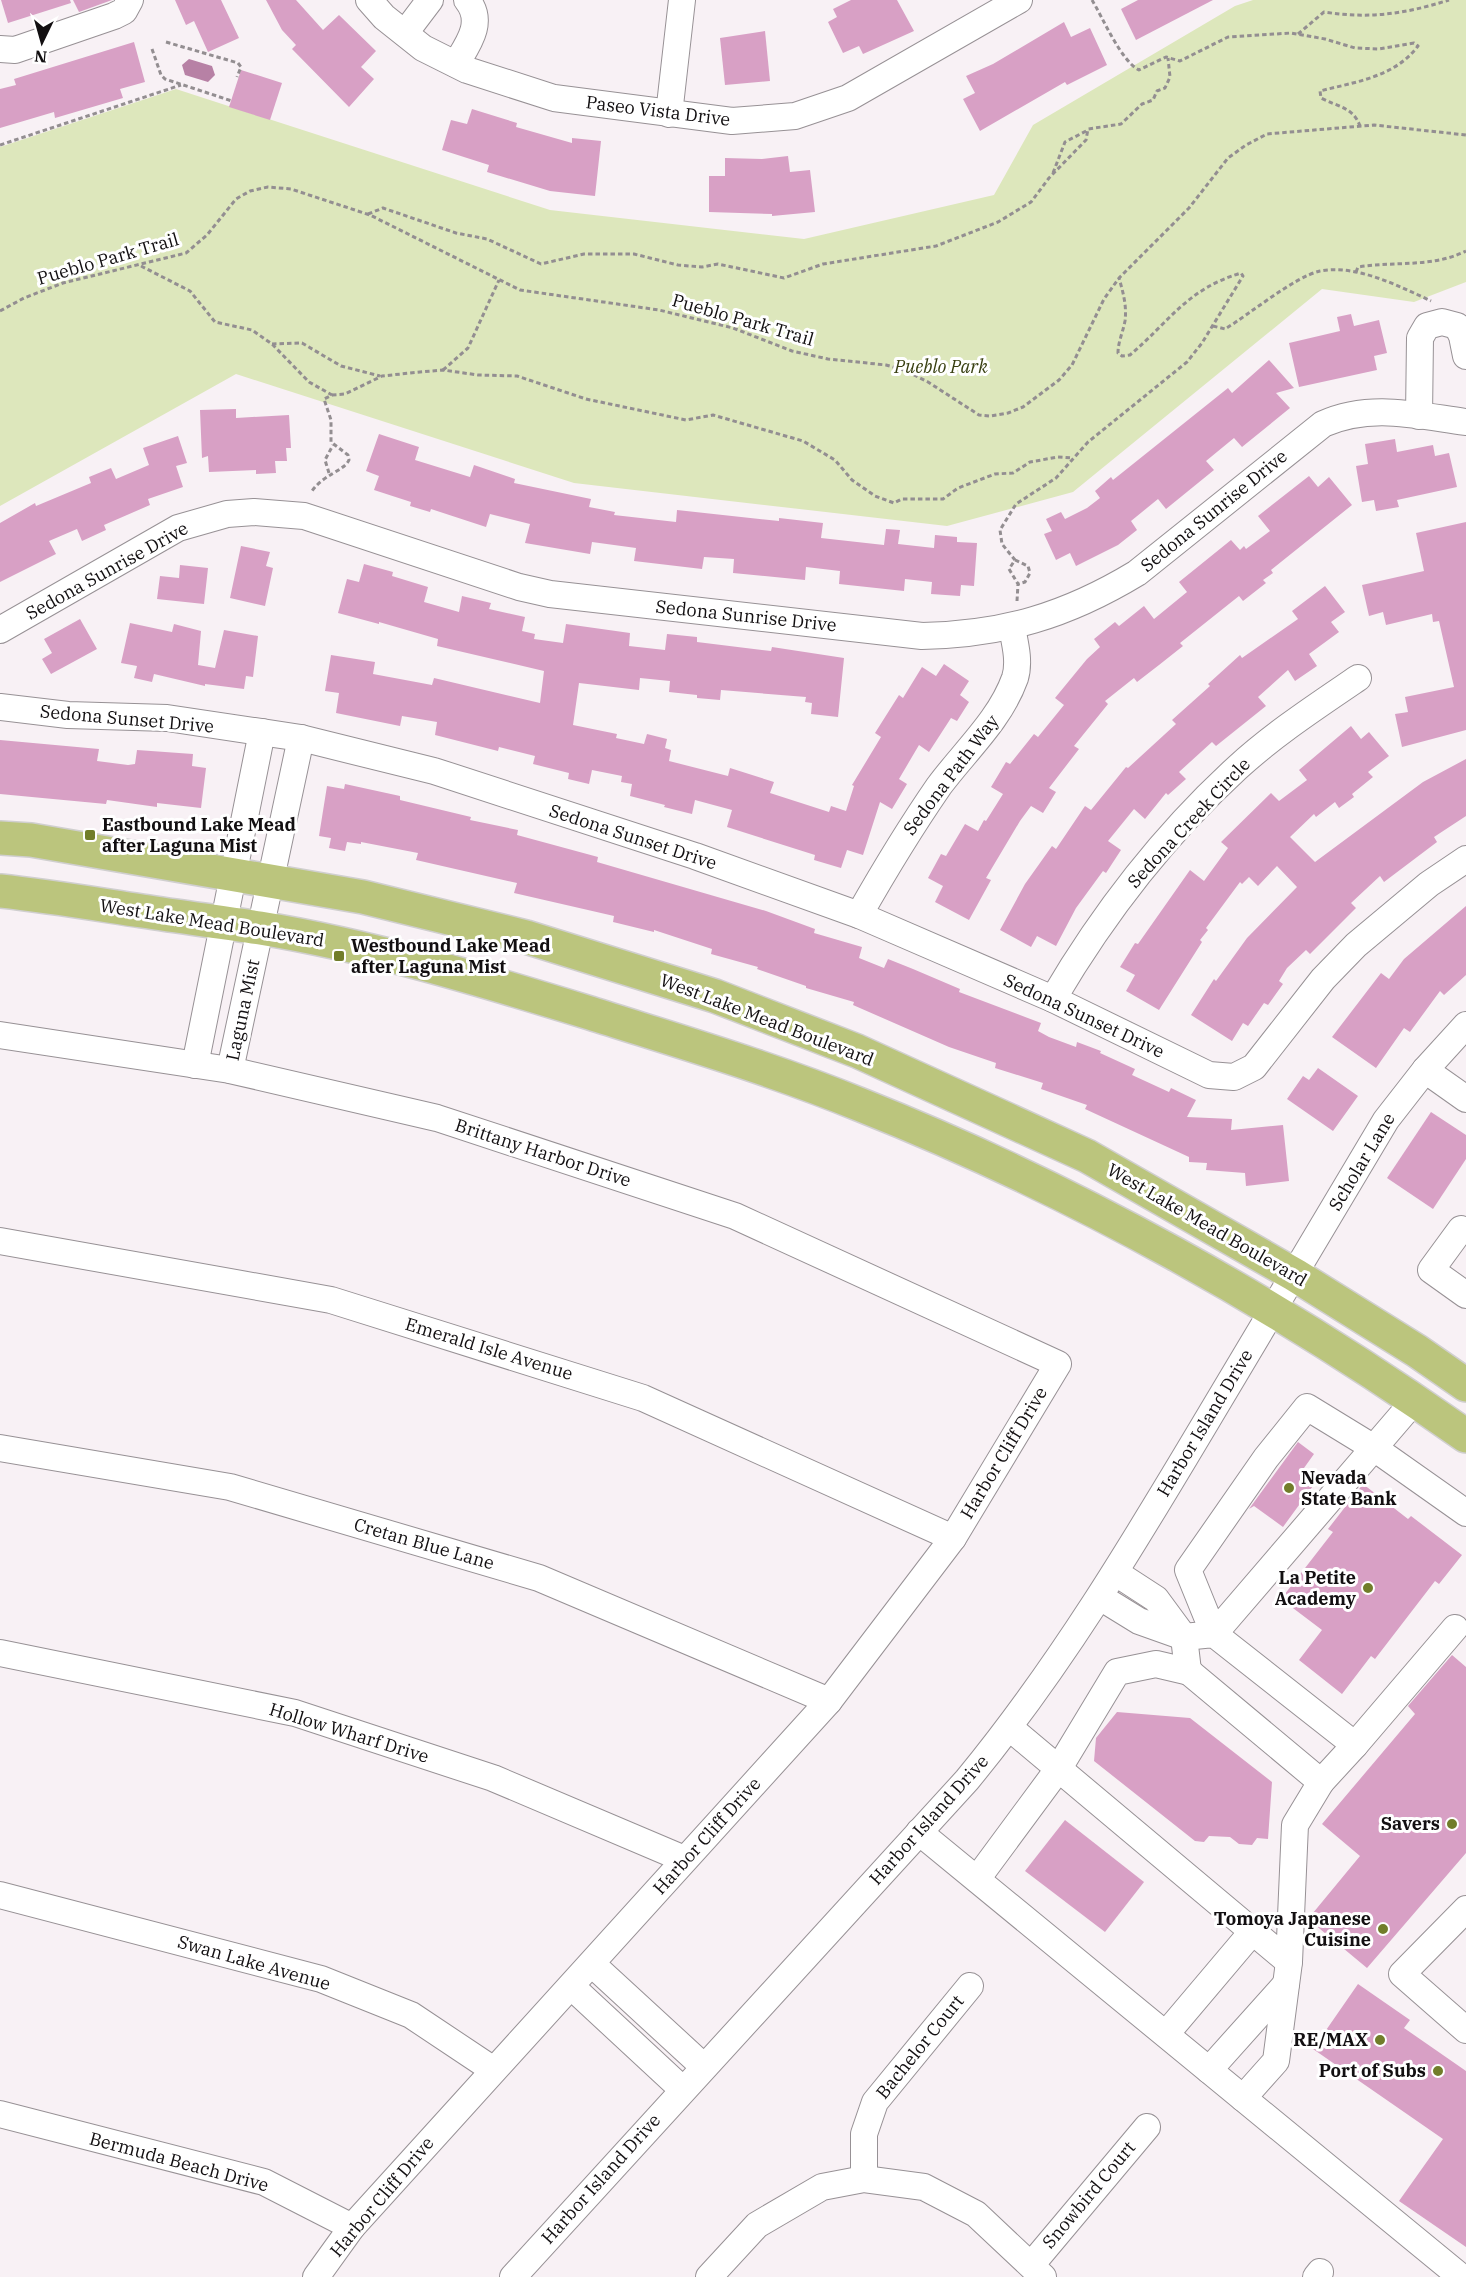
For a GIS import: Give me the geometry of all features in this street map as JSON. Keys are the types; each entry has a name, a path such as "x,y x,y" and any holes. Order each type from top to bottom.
{"main road":[{"name":"West Lake Mead Boulevard","path":"0,838 31,840 363,897 526,937 715,996 856,1051 1087,1156 1295,1275 1417,1351 1466,1385"},
{"name":"West Lake Mead Boulevard","path":"0,891 260,928 351,947 515,990 693,1045 839,1096 997,1164 1140,1237 1273,1310 1466,1436"}],"street":[{"path":"0,49 15,50 114,16 124,11 130,0"},
{"name":"Paseo Vista Drive","path":"369,0 384,17 423,48 456,64 554,98 732,121 795,116 848,98 1019,0"},
{"path":"405,33 430,0"},
{"path":"456,64 475,26 473,8 467,0"},
{"path":"669,114 682,0"},
{"path":"1419,416 1420,338 1427,326 1442,322 1457,327 1462,336 1466,356"},
{"name":"Sedona Sunrise Drive","path":"0,630 178,528 227,514 254,512 304,516 519,587 550,594 922,636 964,635 1018,626 1060,614 1104,594 1137,573 1323,424 1342,416 1375,410 1465,421"},
{"name":"Sedona Path Way","path":"858,915 900,845 940,785 1000,710 1016,675 1018,626"},
{"name":"Sedona Creek Circle","path":"1053,999 1077,958 1134,878 1164,844 1237,768 1285,729 1358,678"},
{"name":"Sedona Sunset Drive","path":"0,707 68,715 167,718 301,738 434,771 694,856 858,915 1053,999 1209,1075 1234,1077 1254,1068 1323,979 1356,945 1429,884 1466,859"},
{"name":"Laguna Mist","path":"195,1065 225,924 261,732"},
{"name":"Laguna Mist","path":"230,1070 301,738"},
{"name":"Scholar Lane","path":"1273,1310 1386,1120 1425,1070 1466,1025"},
{"name":"Brittany Harbor Drive","path":"0,1035 230,1070 436,1118 735,1216 1058,1364"},
{"path":"1425,1070 1466,1099"},
{"path":"1464,1228 1431,1270 1466,1295"},
{"name":"Emerald Isle Avenue","path":"0,1241 342,1303 643,1398 953,1538"},
{"name":"Harbor Island Drive","path":"513,2277 682,2089 920,1832 1010,1728 1116,1573 1273,1310"},
{"name":"Harbor Cliff Drive","path":"316,2277 352,2227 829,1701 953,1538 1058,1364"},
{"path":"1100,1597 1138,1621 1184,1637 1214,1634 1414,1400"},
{"path":"1355,1745 1214,1634 1188,1570 1266,1458 1307,1407 1374,1448 1466,1513"},
{"name":"Cretan Blue Lane","path":"0,1448 230,1487 539,1578 829,1701"},
{"path":"1116,1573 1156,1599 1184,1637 1190,1672"},
{"path":"1244,2098 1276,2061 1288,1973 1295,1825 1321,1782 1462,1626"},
{"name":"Hollow Wharf Drive","path":"0,1653 295,1713 493,1778 684,1859"},
{"path":"977,1879 1059,1768 1117,1672 1156,1664 1190,1672 1321,1782"},
{"path":"1010,1728 1253,1931 1288,1973"},
{"path":"920,1832 1461,2277"},
{"name":"Swan Lake Avenue","path":"0,1895 321,1979 411,2015 492,2070"},
{"path":"1466,1909 1402,1974 1466,2031"},
{"path":"1166,2034 1253,1931"},
{"path":"592,1964 704,2067"},
{"path":"1209,2070 1288,1973"},
{"name":"Bachelor Court","path":"864,2179 864,2134 875,2102 970,1986"},
{"path":"572,1987 682,2089"},
{"name":"Bermuda Beach Drive","path":"0,2114 264,2182 352,2227"},
{"name":"Snowbird Court","path":"1037,2270 1147,2127"},
{"path":"709,2277 757,2225 822,2187 864,2179 924,2187 976,2214 1037,2270"}],"path":[{"path":"1092,0 1132,67 1138,70 1155,61 1168,58 1180,61 1228,38 1298,34 1355,48 1379,49 1414,43 1418,46 1394,69 1320,91 1321,98 1345,107 1356,115 1360,126"},
{"path":"1298,34 1324,12 1354,16 1399,14 1449,0"},
{"path":"166,42 238,63 241,66 237,77"},
{"path":"152,49 161,75 181,85 232,101"},
{"path":"1052,174 1065,142 1088,129 1121,124 1142,104 1153,99 1157,91 1165,88 1170,77 1168,58"},
{"path":"0,145 181,85"},
{"name":"Pueblo Park Trail","path":"0,311 24,298 63,283 186,253 207,235 236,199 250,191 268,187 313,195 368,215 520,290 669,312 733,328 792,351 904,370 979,415 990,416 1008,413 1023,407 1059,380 1072,365 1104,299 1119,278 1189,208 1228,158 1246,145 1267,134 1374,125 1466,135"},
{"path":"368,215 383,208 456,233 487,239 541,264 584,254 634,254 678,265 702,267 718,264 784,278 823,264 936,246 999,222 1031,202 1052,174 1086,140 1088,129"},
{"path":"1355,272 1358,267 1377,264 1428,263 1466,251"},
{"path":"140,265 190,291 215,322 252,330 273,344 309,382 332,395"},
{"path":"1213,326 1225,329 1297,281 1320,271 1355,272 1438,304 1442,322"},
{"path":"1018,584 1025,582 1030,573 1028,566 1015,560 1002,544 1000,530 1016,504 1056,478 1088,442 1187,362 1213,326 1243,276 1240,273 1210,284 1192,297 1130,355 1122,356 1118,353 1118,346 1126,305 1119,278"},
{"path":"443,370 468,348 499,280"},
{"path":"273,344 302,343 341,366 382,376 443,370 478,375 517,376 586,399 686,420 713,415 803,441 835,460 852,480 884,501 943,499 958,488 995,474 1013,473 1030,462 1058,457 1073,458"},
{"path":"328,473 325,459 333,445 331,420 324,399 332,395 345,394 382,376"},
{"path":"312,491 328,473 341,469 350,460 348,455 333,445"},
{"path":"1015,560 1010,569 1018,584 1018,626"}],"green space":[{"name":"Pueblo Park","path":"1253,0 1466,0 1466,282 1414,302 1322,289 1073,492 947,526 574,483 236,374 0,506 0,147 176,89 550,210 804,239 994,195 1033,125 1235,6"}],"shaded area":[{"path":"189,59 212,66 215,75 208,82 185,75 182,65"}],"building":[{"path":"1,0 70,0 71,3 8,23"},
{"path":"73,0 112,0 79,12"},
{"path":"175,0 221,0 239,38 208,52 194,21 186,25"},
{"path":"266,0 296,0 323,30 339,15 376,51 361,67 374,79 349,107 292,49 296,45 282,30"},
{"path":"851,0 897,0 914,31 863,54 859,46 843,53 828,22 837,17 833,9"},
{"path":"1138,0 1213,0 1136,40 1121,9"},
{"path":"1064,22 1071,37 1090,28 1107,65 1067,85 1065,82 980,131 963,99 975,93 966,76 993,64"},
{"path":"765,31 770,81 725,85 720,38"},
{"path":"134,42 145,82 120,89 123,98 55,118 54,112 0,128 0,89 16,85 14,79"},
{"path":"241,70 282,83 270,120 229,107"},
{"path":"472,109 517,123 516,127 572,143 572,138 601,141 595,196 550,191 487,172 489,165 442,150 451,120 467,124"},
{"path":"788,156 790,172 810,170 815,212 772,216 772,214 709,212 709,176 725,176 725,158 762,159"},
{"path":"1351,314 1354,326 1379,320 1387,353 1374,356 1377,370 1299,387 1289,343 1340,331 1337,317"},
{"path":"1269,360 1294,388 1276,393 1290,408 1242,447 1234,438 1206,461 1214,470 1166,509 1158,499 1131,521 1137,530 1118,545 1076,566 1070,553 1056,560 1044,534 1052,531 1046,519 1061,512 1065,519 1087,508 1100,498 1095,491 1111,477 1113,480 1228,388 1232,393"},
{"path":"236,409 236,418 289,415 291,448 286,448 287,461 275,461 276,473 256,474 256,470 209,472 208,456 202,458 200,410"},
{"path":"379,434 419,447 415,460 470,477 474,465 515,479 514,483 591,499 589,507 615,512 614,515 676,522 677,510 779,521 779,518 823,523 821,538 884,545 886,529 900,530 898,544 934,548 935,535 957,537 957,542 977,543 974,586 961,585 960,596 931,594 932,582 905,579 904,591 839,584 840,571 806,567 805,580 733,573 734,559 704,557 702,569 634,561 636,548 592,542 590,554 525,543 530,524 490,514 486,527 431,509 430,512 410,506 411,502 374,490 379,476 366,471"},
{"path":"178,436 187,463 176,466 183,487 148,499 150,505 104,525 106,530 82,541 77,529 49,541 56,554 0,582 0,523 35,503 36,506 91,483 89,477 111,468 116,479 149,465 143,448"},
{"path":"1395,439 1397,452 1433,445 1435,456 1449,453 1457,487 1397,500 1399,507 1376,511 1374,500 1362,502 1356,466 1368,464 1365,444"},
{"path":"1309,476 1318,487 1329,477 1352,505 1271,570 1273,573 1263,580 1266,583 1243,601 1239,596 1180,643 1183,646 1159,665 1137,682 1134,678 1105,701 1108,704 1074,746 1079,749 1049,788 1056,792 1043,813 1031,806 1020,821 986,878 991,880 969,920 935,902 943,886 928,878 941,854 946,856 965,824 978,831 984,820 986,821 1003,794 991,787 1006,762 1010,764 1034,734 1038,737 1064,705 1055,698 1087,659 1100,647 1094,639 1115,622 1119,626 1144,606 1154,619 1187,592 1179,582 1231,540 1240,550 1244,546 1246,549 1270,531 1258,516"},
{"path":"1466,522 1466,730 1402,747 1395,714 1408,712 1405,697 1454,687 1439,621 1433,622 1432,614 1386,625 1383,612 1369,616 1362,585 1424,571 1416,533"},
{"path":"241,546 270,552 266,566 273,568 265,606 230,598"},
{"path":"364,564 393,572 392,576 428,587 424,602 459,612 462,596 491,603 489,609 525,617 522,631 535,634 534,639 563,643 566,624 630,633 629,646 665,650 667,634 697,637 697,642 771,651 772,647 844,658 838,717 811,714 812,703 805,702 806,697 721,690 720,700 697,698 697,695 669,692 670,681 640,678 639,690 579,683 573,725 617,734 616,738 644,744 647,734 667,739 665,748 671,750 669,761 728,776 730,768 774,782 770,793 829,812 831,806 846,811 854,786 852,785 881,737 875,733 899,695 903,698 922,667 936,676 944,664 969,681 960,695 969,702 957,721 951,718 929,752 919,745 899,779 907,784 892,809 880,802 863,855 847,850 841,868 814,860 815,855 727,827 732,810 695,800 692,814 630,796 632,784 621,782 622,776 592,770 589,784 568,779 569,773 533,764 535,756 499,747 498,751 435,735 437,722 402,716 400,726 336,713 339,693 325,691 331,655 375,662 373,674 432,685 434,678 540,703 544,671 437,646 438,639 338,613 347,579 359,582"},
{"path":"180,565 208,568 204,604 157,599 160,576 179,578"},
{"path":"1325,586 1345,612 1331,622 1339,632 1309,654 1317,666 1295,681 1288,670 1258,697 1266,706 1216,746 1212,742 1179,772 1186,779 1168,795 1166,793 1145,819 1134,809 1108,841 1121,850 1106,873 1103,871 1076,908 1056,946 1037,936 1031,947 1000,930 1025,884 1052,846 1056,849 1085,806 1091,810 1126,767 1128,768 1176,724 1172,720 1210,686 1208,684 1240,655 1242,658 1298,619 1292,611"},
{"path":"80,619 97,649 51,674 42,659 52,653 44,639"},
{"path":"130,623 172,632 174,624 201,631 198,665 215,668 224,630 258,636 253,677 246,676 244,689 205,684 205,686 154,674 152,682 134,678 137,666 121,663"},
{"path":"1351,726 1361,739 1369,732 1389,756 1368,772 1373,777 1352,794 1354,797 1339,808 1335,802 1316,817 1314,814 1290,837 1315,862 1423,782 1466,759 1466,816 1434,837 1437,842 1384,882 1380,876 1351,903 1356,908 1310,954 1306,950 1287,968 1279,981 1283,984 1268,1005 1264,1003 1248,1026 1243,1023 1232,1041 1191,1015 1214,979 1216,981 1247,938 1297,887 1277,866 1258,886 1249,877 1242,884 1240,882 1206,928 1208,930 1200,940 1202,942 1159,1010 1126,991 1135,975 1120,967 1135,943 1138,944 1190,870 1204,881 1228,848 1221,842 1271,793 1279,801 1307,780 1299,770"},
{"path":"0,740 99,749 97,761 128,765 135,764 137,750 193,754 192,766 206,768 201,808 157,803 157,807 107,800 106,804 0,794"},
{"path":"345,784 400,796 400,800 471,817 470,820 518,830 517,835 598,857 597,862 766,911 815,929 814,933 862,947 859,958 884,968 888,959 913,969 960,989 959,992 1041,1023 1038,1031 1049,1037 1076,1047 1077,1042 1101,1051 1100,1053 1135,1069 1132,1075 1169,1092 1171,1088 1196,1100 1187,1117 1232,1119 1231,1130 1283,1125 1289,1181 1246,1186 1245,1173 1206,1170 1207,1163 1189,1162 1189,1157 1085,1109 1087,1105 1041,1089 1043,1083 995,1068 996,1063 949,1047 853,1005 854,1002 806,988 806,986 757,969 758,967 711,954 712,949 654,930 654,932 613,922 614,916 514,893 517,883 416,860 418,853 361,842 361,844 347,842 345,851 329,848 331,838 319,836 327,786 344,789"},
{"path":"1466,906 1466,975 1444,995 1440,991 1410,1032 1404,1028 1376,1068 1332,1037 1381,973 1389,979 1404,959"},
{"path":"1318,1068 1358,1096 1333,1131 1287,1099 1303,1076 1309,1080"},
{"path":"1431,1112 1466,1135 1466,1159 1433,1209 1387,1178"},
{"name":"Nevada State Bank","path":"1298,1442 1314,1454 1304,1468 1318,1479 1283,1527 1254,1506 1249,1509"},
{"path":"1363,1484 1408,1519 1411,1516 1462,1555 1439,1584 1435,1581 1375,1659 1371,1656 1342,1694 1299,1660 1322,1630 1281,1599 1333,1532 1328,1529"},
{"path":"1452,1655 1466,1667 1466,1853 1367,1968 1308,1919 1360,1856 1322,1824 1415,1714 1408,1706"},
{"path":"1117,1712 1190,1718 1272,1782 1268,1839 1257,1838 1252,1845 1239,1844 1230,1837 1209,1836 1204,1842 1195,1841 1094,1761 1096,1738"},
{"path":"1065,1820 1144,1882 1105,1932 1025,1871"},
{"path":"1358,1984 1410,2020 1404,2028 1466,2071 1466,2247 1399,2201 1443,2139 1313,2049"}],"place":[{"name":"Eastbound Lake Mead after Laguna Mist","path":"90,835"},
{"name":"Westbound Lake Mead after Laguna Mist","path":"339,956"},
{"name":"Nevada State Bank","path":"1289,1488"},
{"name":"La Petite Academy","path":"1368,1588"},
{"name":"Savers","path":"1452,1824"},
{"name":"Tomoya Japanese Cuisine","path":"1383,1929"},
{"name":"RE/MAX","path":"1380,2040"},
{"name":"Port of Subs","path":"1438,2071"}]}
